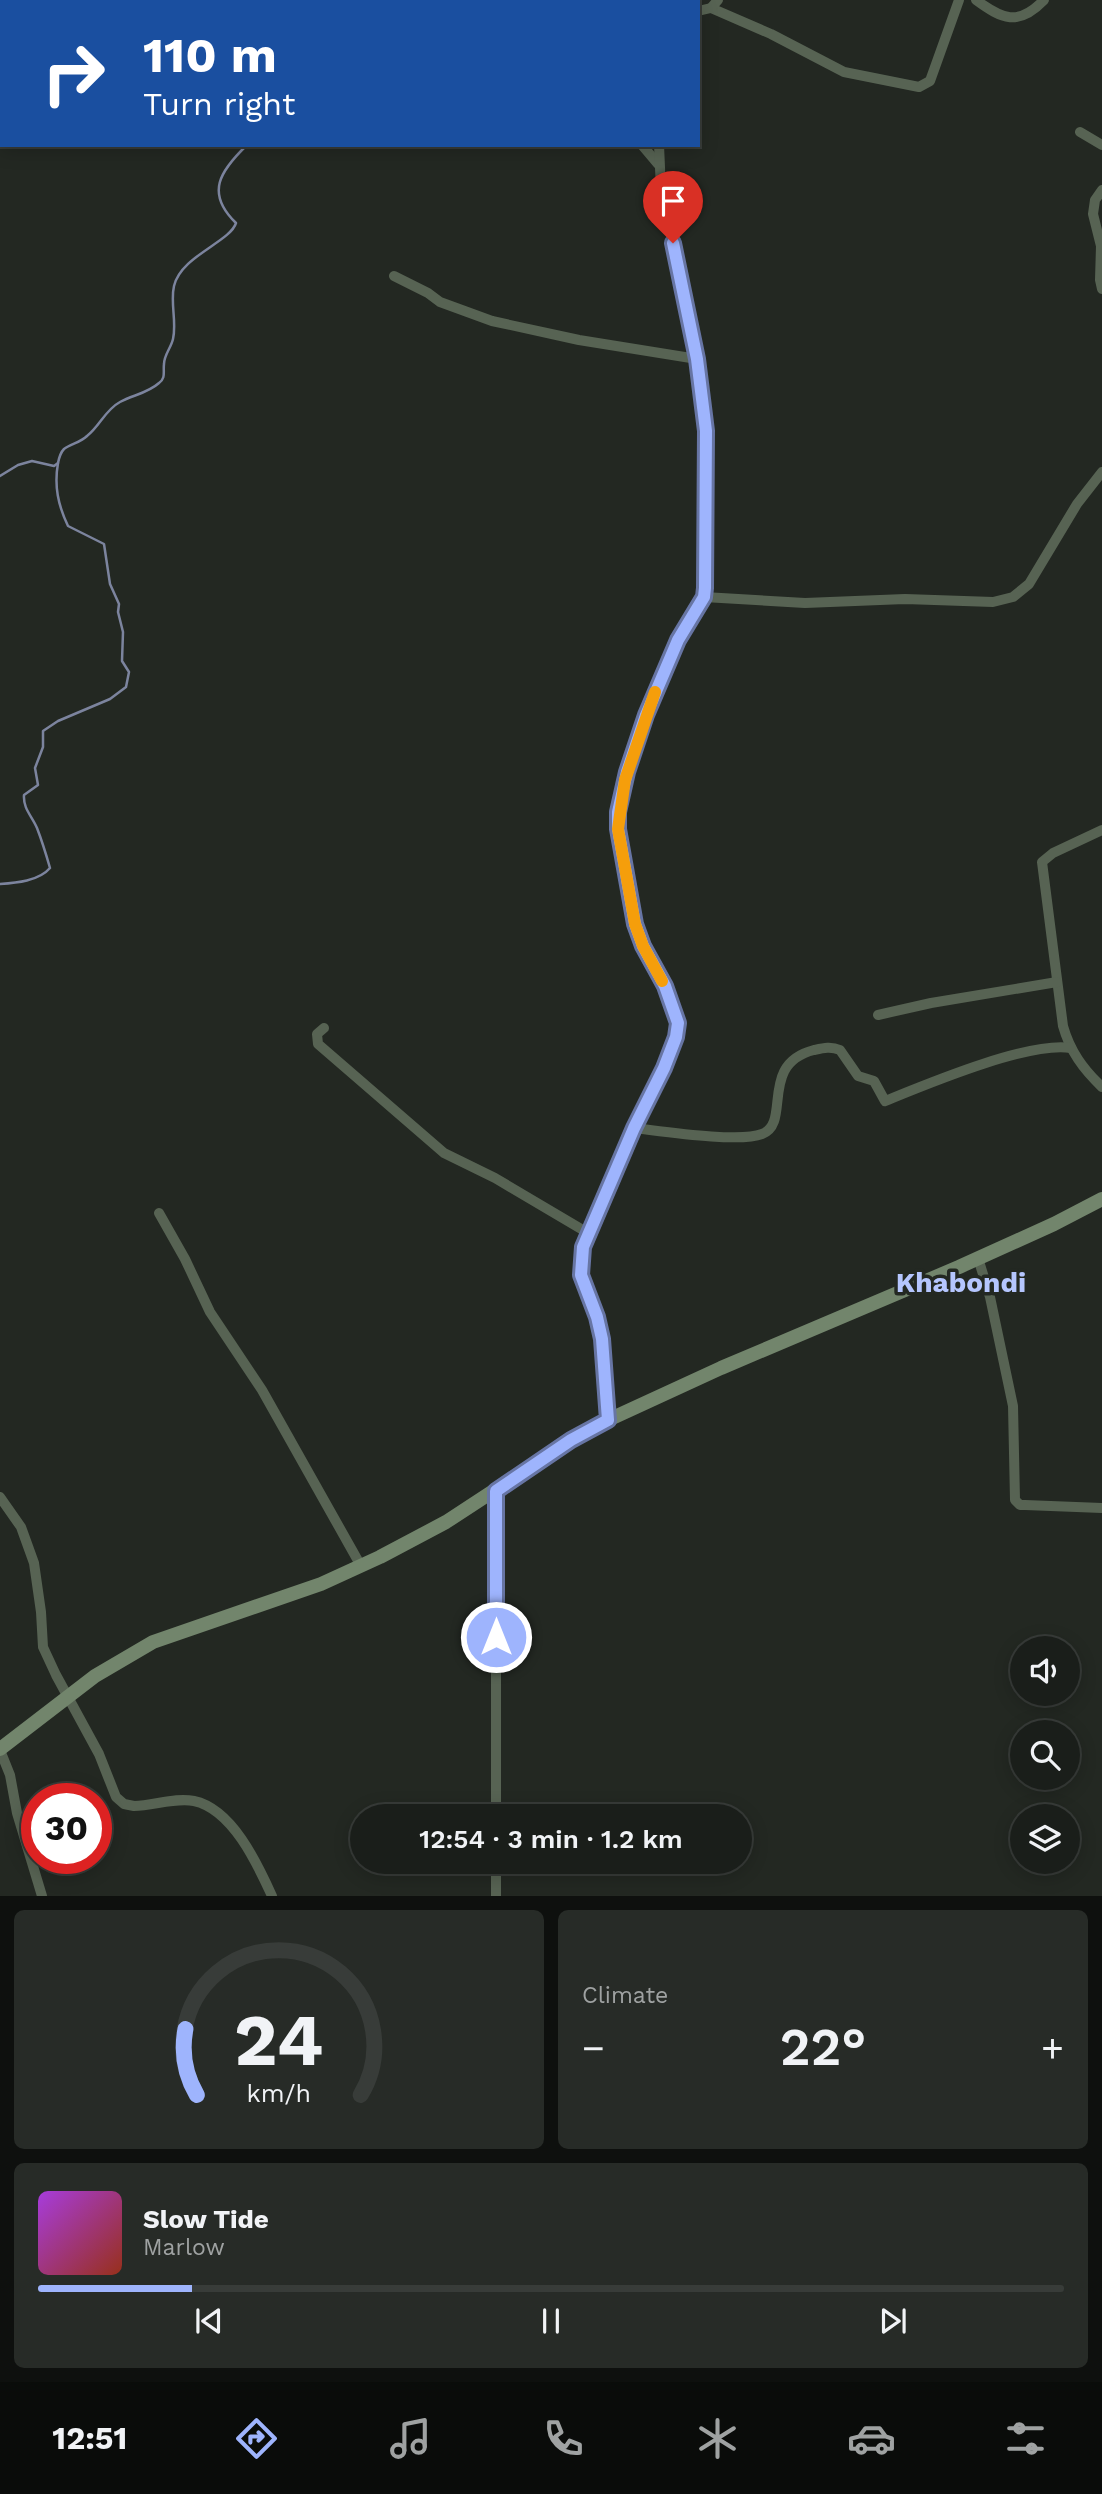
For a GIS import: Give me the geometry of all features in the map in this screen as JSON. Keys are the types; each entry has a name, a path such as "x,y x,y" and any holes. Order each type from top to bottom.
{"street":[{"path":"715,4 844,72 919,87 930,81 959,0"},
{"path":"976,0 995,14 1008,18 1026,14 1044,0"},
{"path":"1080,132 1102,145"},
{"path":"644,147 659,164"},
{"path":"608,1420 602,1339 580,1269 583,1247 634,1128 664,1068 676,1037 678,1023 665,986 643,946 635,924 620,847 618,812 627,772 655,692 678,640 704,597 706,431 697,359 664,206 659,147"},
{"path":"1102,190 1096,200 1093,214 1101,246 1102,289"},
{"path":"394,276 440,302 492,321 579,340 697,359"},
{"path":"704,597 805,603 905,599 993,601 1013,597 1029,584 1077,504 1102,472"},
{"path":"1102,830 1043,860 1063,1026 1071,1048 1088,1074 1102,1087"},
{"path":"878,1016 931,1003 1057,982"},
{"path":"324,1028 317,1034 318,1044 433,1144 588,1233"},
{"path":"634,1128 730,1136 762,1134 772,1127 782,1077 788,1063 797,1055 829,1047 840,1049 858,1076 874,1082 885,1101 925,1084 1033,1051 1058,1046 1071,1048"},
{"path":"42,1895 17,1814 10,1775 0,1750 95,1676 153,1642 302,1591 361,1566 428,1533 571,1440 608,1420 721,1368 1054,1224 1102,1199"},
{"path":"159,1213 210,1312 266,1396 361,1566"},
{"path":"978,1258 990,1297 1013,1406 1015,1500 1023,1505 1102,1508"},
{"path":"496,1491 496,1804"},
{"path":"0,1497 20,1527 34,1563 43,1647 99,1754 117,1797 124,1804 134,1806 192,1800 213,1808 225,1818 253,1855 272,1895"},
{"path":"496,1874 496,1895"}],"waterway":[{"path":"0,476 18,465 32,461 54,466 64,449 87,436 115,405 161,381 165,358 174,333 174,286 178,275 186,266 225,237 236,223 221,202 220,182 223,173 245,147"},
{"path":"0,884 34,879 50,868 37,828 24,800 24,795 38,785 35,768 43,747 43,731 58,721 110,699 126,687 129,672 122,661 123,632 118,612 119,604 110,584 104,544 68,526 58,495 58,463"}],"slow traffic":[{"path":"655,692 627,772 618,812 618,829 635,924 643,946 662,981"}],"district":[{"name":"Khabondi","path":"961,1282"}],"route":[{"path":"496,1637 496,1491 571,1440 608,1420 602,1339 597,1317 581,1275 580,1263 588,1233 634,1128 664,1068 678,1029 675,1009 636,929 618,829 618,812 625,780 646,715 678,640 705,593 706,431 697,359 673,243"}]}
